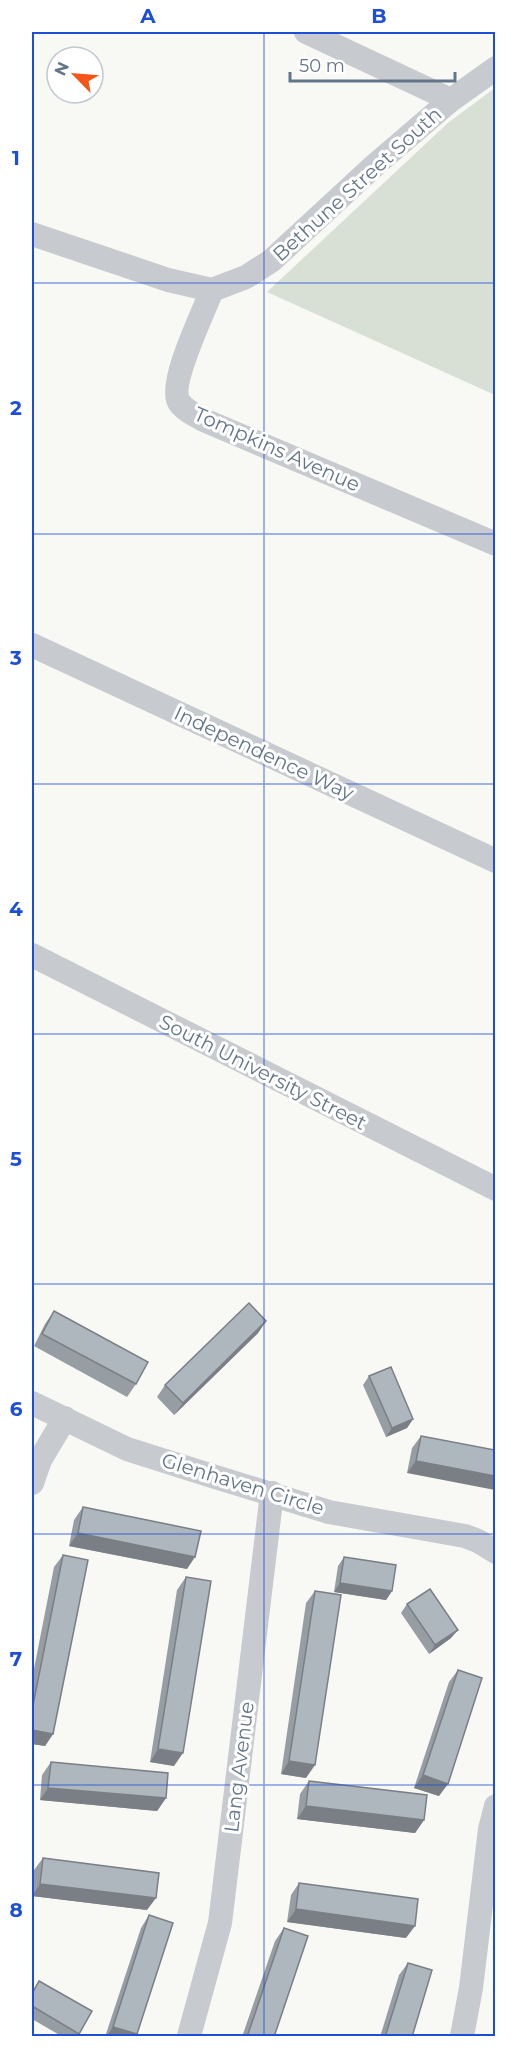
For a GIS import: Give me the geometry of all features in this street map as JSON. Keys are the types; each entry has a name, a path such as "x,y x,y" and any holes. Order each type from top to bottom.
{"street":[{"path":"306,32 451,100"},
{"name":"Bethune Street South","path":"212,290 246,277 271,261 375,165 451,100 495,68"},
{"path":"32,234 168,280 212,290"},
{"name":"Tompkins Avenue","path":"212,290 182,363 176,384 176,396 179,403 206,421 495,544"},
{"name":"Independence Way","path":"32,645 495,861"},
{"name":"South University Street","path":"32,955 495,1189"},
{"name":"Glenhaven Circle","path":"32,1403 127,1449 329,1512 455,1533 494,1549"},
{"path":"32,1483 40,1460 65,1418"},
{"name":"Lang Avenue","path":"189,2037 220,1923 272,1494"},
{"path":"462,2037 471,1988 490,1829 495,1806"}],"shaded area":[{"path":"495,88 495,395 267,292 449,122"}],"building":[{"path":"249,1303 266,1321 183,1403 165,1385"},
{"path":"54,1311 148,1362 136,1384 42,1334"},
{"path":"391,1367 413,1419 392,1428 369,1376"},
{"path":"421,1436 495,1450 495,1476 416,1461"},
{"path":"83,1507 201,1531 195,1557 78,1533"},
{"path":"63,1555 88,1560 53,1734 32,1730 32,1710"},
{"path":"344,1557 396,1565 392,1591 340,1583"},
{"path":"186,1577 211,1581 183,1753 158,1749"},
{"path":"430,1589 458,1630 435,1645 407,1604"},
{"path":"315,1591 341,1595 315,1765 289,1761"},
{"path":"458,1670 482,1678 448,1784 423,1775"},
{"path":"51,1762 168,1773 166,1798 48,1788"},
{"path":"309,1781 427,1795 424,1820 306,1806"},
{"path":"43,1858 159,1873 156,1898 40,1884"},
{"path":"299,1883 418,1899 415,1926 296,1909"},
{"path":"149,1915 173,1923 137,2034 113,2027"},
{"path":"284,1928 308,1936 274,2037 247,2037"},
{"path":"408,1963 432,1970 412,2037 385,2037"},
{"path":"39,1981 92,2011 79,2034 32,2006 32,1994"}]}
